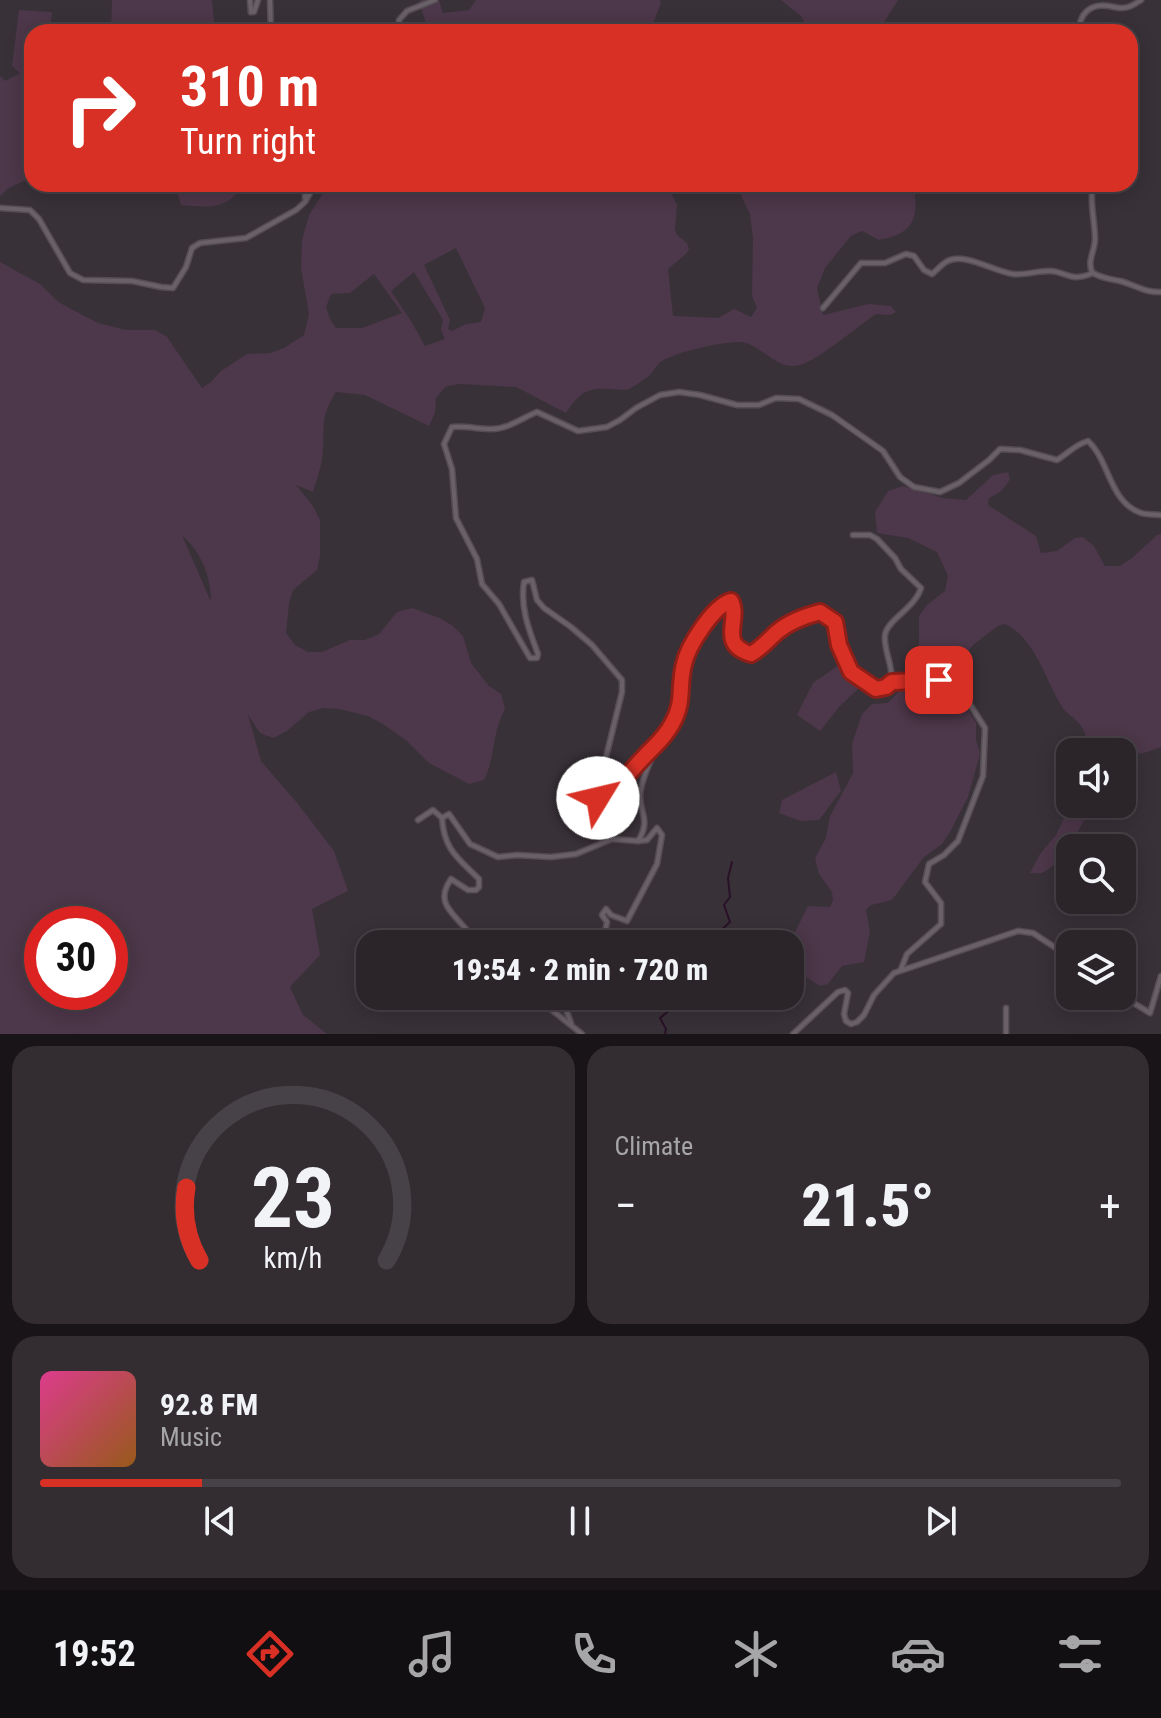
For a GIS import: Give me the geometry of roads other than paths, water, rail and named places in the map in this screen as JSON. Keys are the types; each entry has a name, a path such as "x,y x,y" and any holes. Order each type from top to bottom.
{"street":[{"path":"250,0 251,12 254,12 258,0"},
{"path":"270,0 271,24"},
{"path":"399,24 407,11 435,0"},
{"path":"1080,24 1084,14 1097,6 1120,8 1132,6 1141,0"},
{"path":"305,202 306,192"},
{"path":"0,208 30,210 39,219 70,273 83,280 132,281 173,288 186,267 192,248 200,243 246,238 296,210 311,192"},
{"path":"1093,192 1095,239 1089,265 1093,273 1149,292 1161,292"},
{"path":"823,308 861,263 885,263 906,254 914,256 924,270 932,274 948,260 956,258 1013,274 1056,271 1078,279 1093,273"},
{"path":"660,743 646,754 612,795 598,798 607,774 606,757 622,692 622,680 592,645 544,608 537,600 532,580 524,582 522,595 525,618 538,654 537,658 530,658 499,604 482,584 477,559 456,518 452,469 444,444 452,427 495,430 537,412 578,431 607,427 660,395 679,392 737,405 759,405 776,398 799,399 832,415 883,451 900,477 914,487 940,492 976,471 1000,449 1020,450 1057,460 1078,444 1088,441 1097,449 1123,501 1141,513 1161,515"},
{"path":"853,535 870,535 877,539 921,588 912,605 888,626 885,636 893,670 892,682"},
{"path":"638,841 646,821 640,790 660,743 680,708 682,669 687,653 725,602 731,601 734,606 731,630 741,651 751,654 800,617 820,612 835,622 839,645 851,672 876,689 892,682 962,679 969,703 985,728 983,776 958,841 929,864 925,882 941,903 941,924 907,954 901,969"},
{"path":"418,820 433,810 442,818 443,835 450,849 479,879 476,890 468,890 451,879 446,887 444,902 452,916 468,930"},
{"path":"442,818 449,814 470,844 498,857 576,854 612,839 647,840 657,828 662,835 657,864 627,921 611,915 606,909 602,915 607,922 606,930"},
{"path":"793,1034 838,992 845,990 848,993 844,1014 846,1021 851,1024 857,1022 874,995 901,969 1018,931 1033,933 1056,948"},
{"path":"1136,1004 1150,1013 1161,976"},
{"path":"1006,1008 1006,1034"},
{"path":"552,1010 582,1034"},
{"path":"566,1010 571,1025"}],"waterway":[{"path":"721,930 730,922 724,905 730,897 728,878 732,862"},
{"path":"665,1034 666,1029 660,1018 670,1010"}]}
